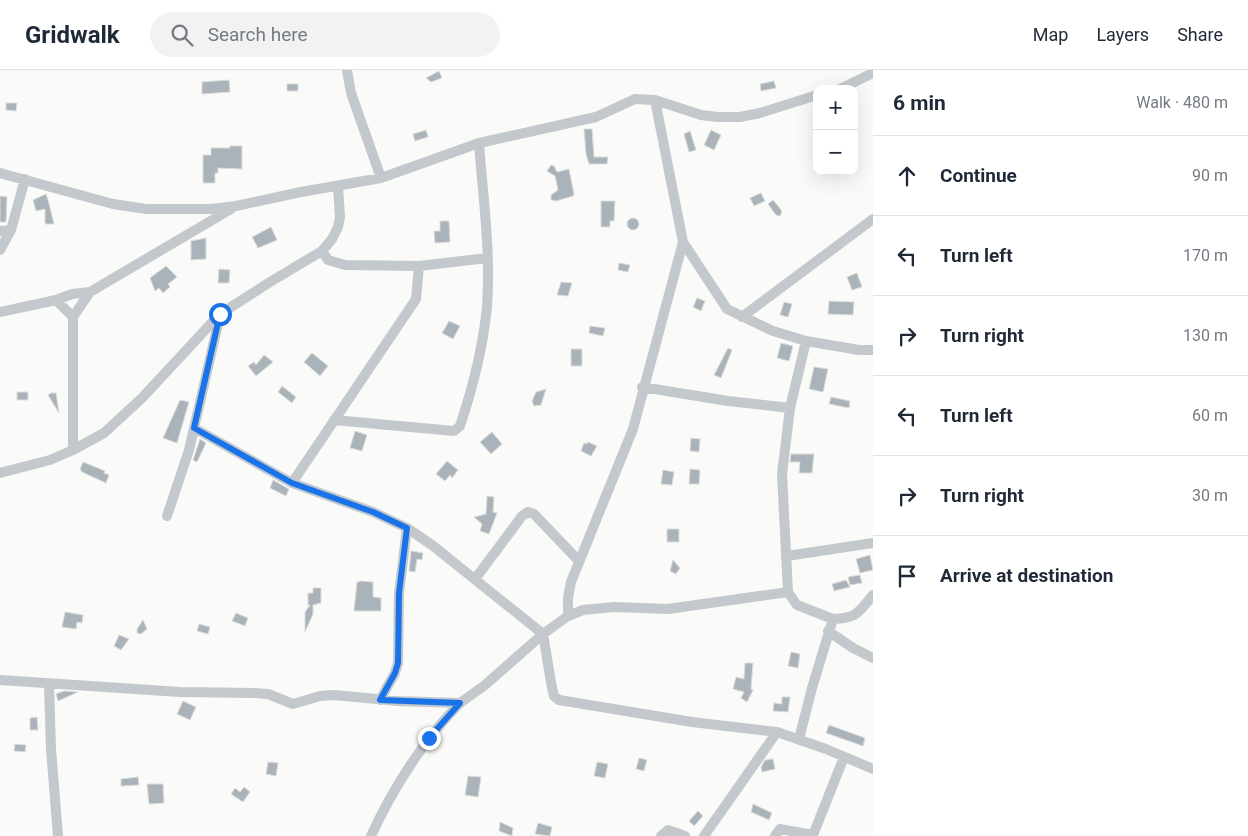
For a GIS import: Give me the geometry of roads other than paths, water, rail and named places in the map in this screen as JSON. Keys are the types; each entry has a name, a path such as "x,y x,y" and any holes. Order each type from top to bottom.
{"street":[{"path":"347,70 351,93 381,178"},
{"path":"848,85 873,73"},
{"path":"0,173 93,199 146,209 180,210 236,206 381,178 479,143 596,117 635,98 655,100 701,115 740,117 813,96"},
{"path":"655,100 683,242 727,309 773,331 845,348 873,350"},
{"path":"334,420 454,431 458,428 467,404 480,354 487,307 487,258 479,143"},
{"path":"0,250 11,230 25,179"},
{"path":"0,473 73,450 104,434 142,398 220,314 322,251 332,239 338,226 340,217 338,187"},
{"path":"0,312 56,300 72,294 90,292 236,206"},
{"path":"742,317 873,219"},
{"path":"0,231 11,230"},
{"path":"568,616 568,598 578,560 624,452 683,242"},
{"path":"322,251 328,260 345,265 419,266 487,258"},
{"path":"292,483 416,299 419,266"},
{"path":"73,450 73,317 90,292"},
{"path":"56,300 73,317"},
{"path":"166,516 194,428 220,314"},
{"path":"806,340 790,408 782,474 788,592 797,605 833,619 853,617 873,595"},
{"path":"642,387 728,401 790,408"},
{"path":"194,428 292,483 373,512 407,528 475,579 542,634 554,696 560,700 692,722 777,732 800,739 873,769"},
{"path":"475,579 522,516 528,512 534,514 578,560"},
{"path":"380,700 395,673 398,663 399,593 407,528"},
{"path":"787,556 873,543"},
{"path":"371,836 380,815 429,738 460,703 485,684 542,634 568,616 583,610 614,607 668,609 788,592"},
{"path":"800,739 828,631 833,619"},
{"path":"828,631 853,648 873,658"},
{"path":"0,680 188,692 268,694 293,704 320,696 334,695 380,700 460,703"},
{"path":"50,684 51,749 58,836"},
{"path":"704,836 777,732"},
{"path":"776,836 780,829 813,835 844,757"},
{"path":"662,836 664,830 685,836"}]}
